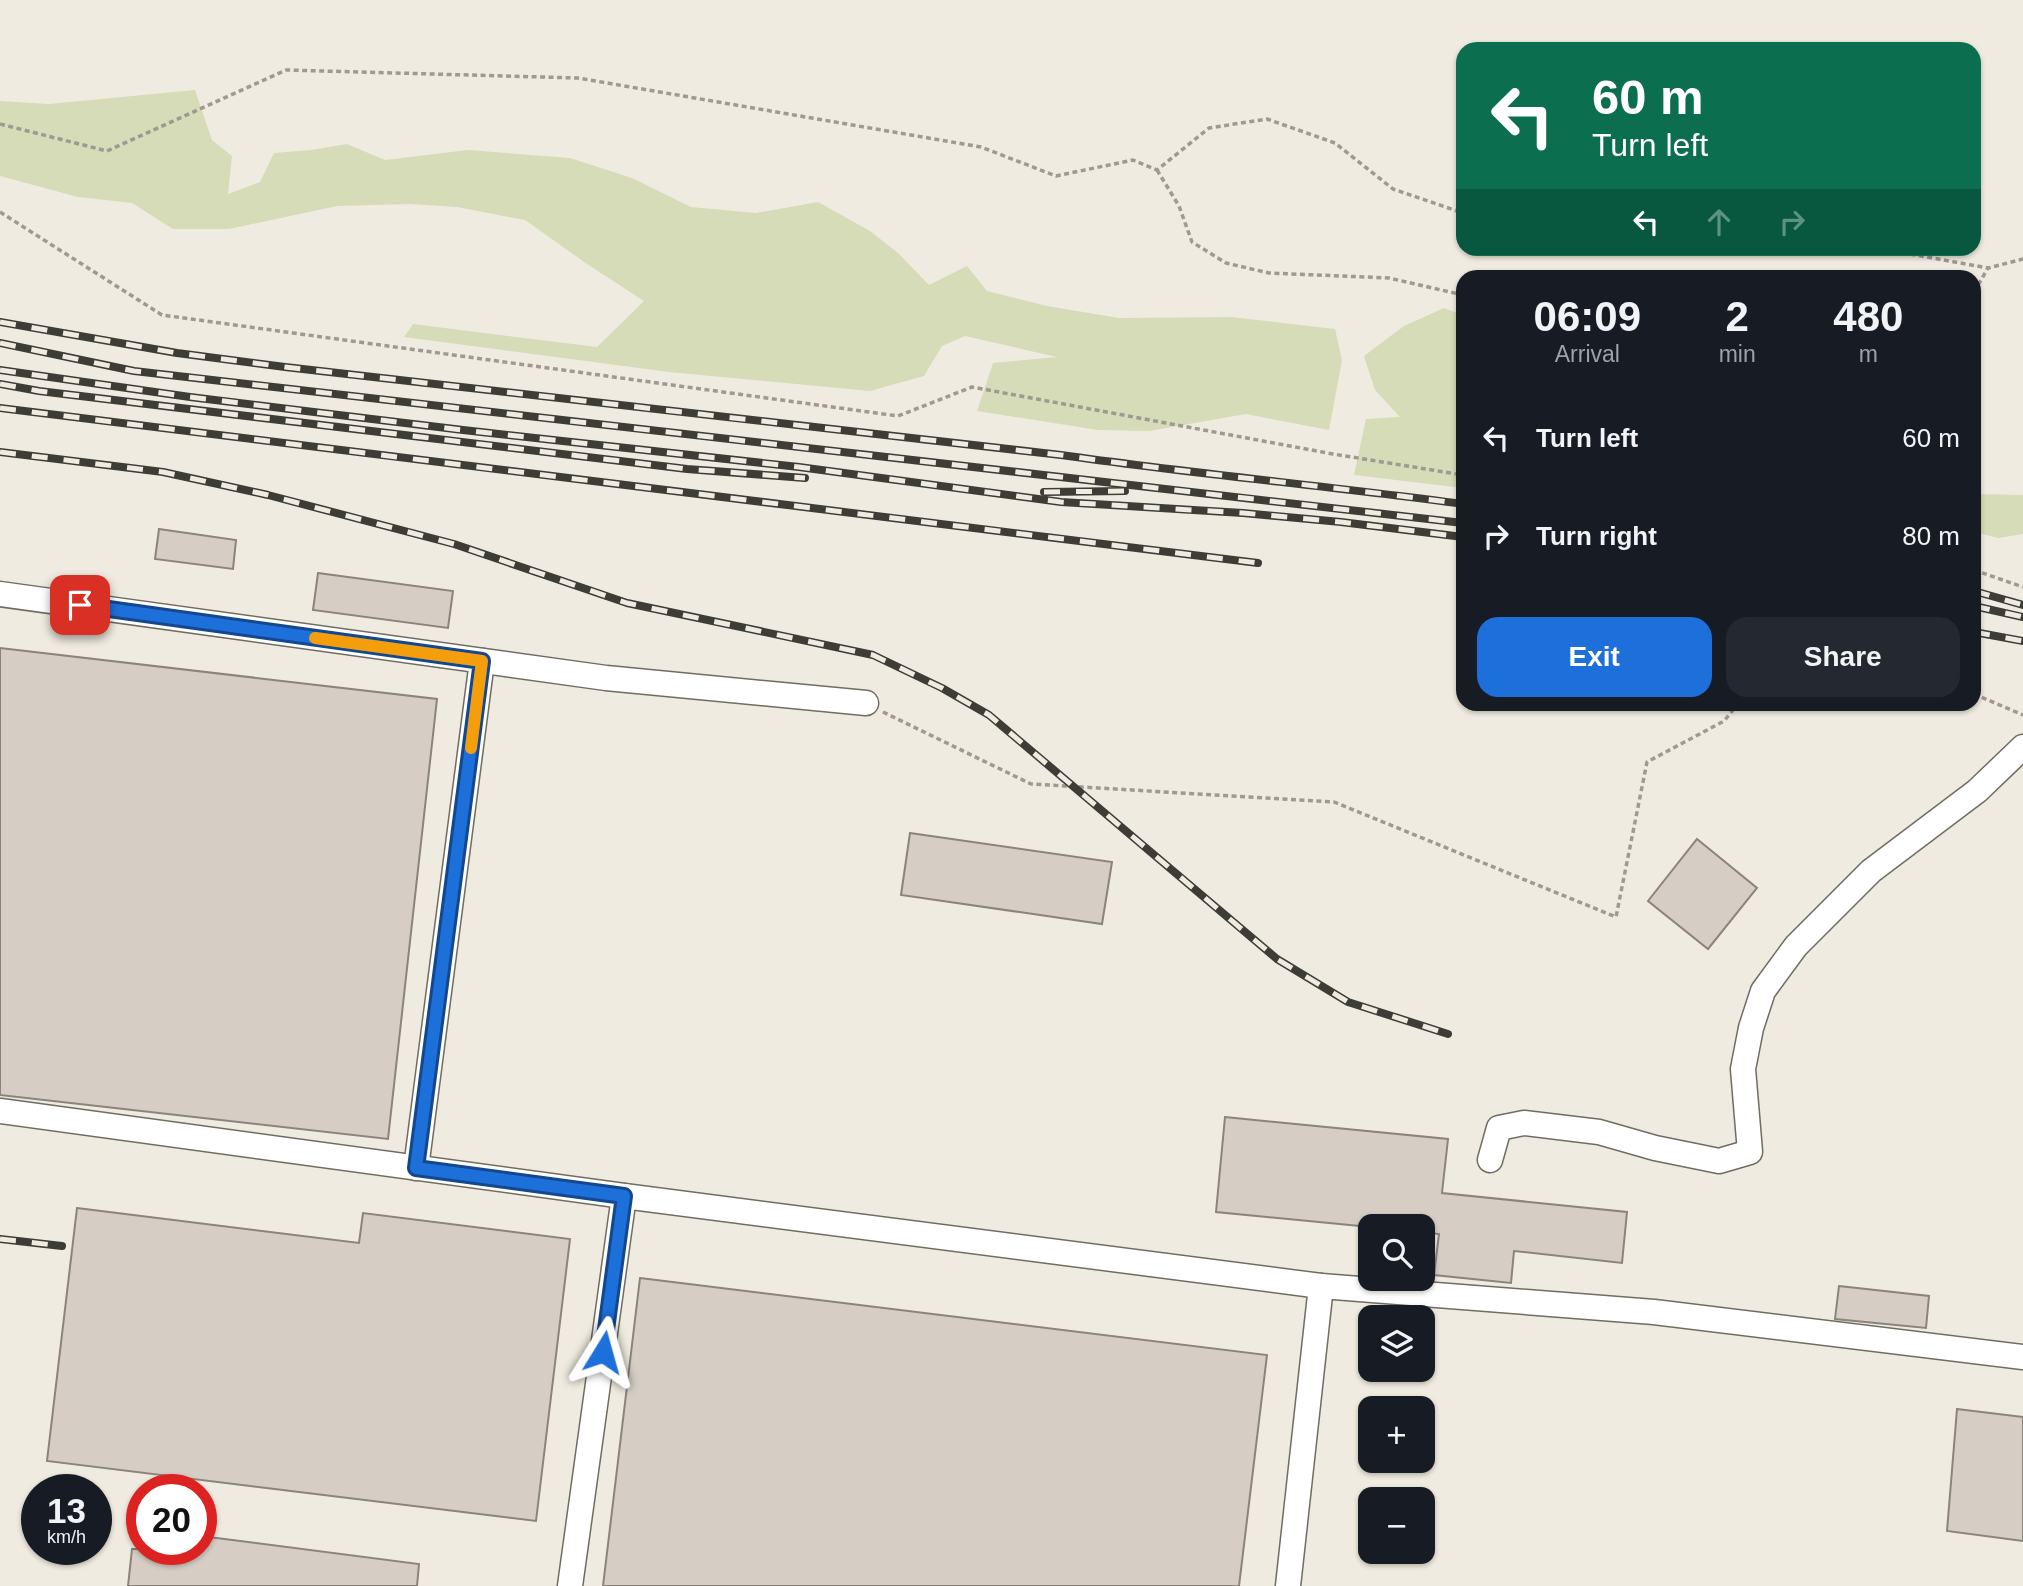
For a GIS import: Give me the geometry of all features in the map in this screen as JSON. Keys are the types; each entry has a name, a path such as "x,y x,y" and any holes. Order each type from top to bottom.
{"lane":[{"path":"0,594 606,678 866,703"},
{"path":"416,1168 482,661"},
{"path":"1490,1160 1499,1128 1524,1123 1600,1132 1655,1148 1719,1161 1750,1152 1743,1069 1751,1028 1763,991 1796,946 1871,870 1976,791 2023,747"},
{"path":"0,1111 624,1196 1321,1286 1654,1312 2023,1357"},
{"path":"570,1586 624,1196"},
{"path":"1288,1586 1321,1286"}],"path":[{"path":"0,124 107,151 286,70 578,78 981,147 1056,176 1133,160 1157,170 1179,206 1192,242 1226,263 1269,273 1389,278 1456,293"},
{"path":"1157,170 1209,128 1268,118 1335,143 1393,189 1456,211"},
{"path":"0,212 162,316 898,416 972,387 1333,454 1456,474"},
{"path":"1921,256 1988,268 2023,259"},
{"path":"1981,280 1988,268"},
{"path":"1981,572 2023,587"},
{"path":"1981,697 2023,715"},
{"path":"866,703 1031,784 1334,803 1616,917 1647,762 1724,721 1732,711"}],"green space":[{"path":"195,90 212,140 232,156 228,194 260,182 274,153 347,144 385,160 468,150 570,158 632,178 691,207 756,213 818,202 870,231 898,253 929,285 967,266 987,291 1047,306 1119,318 1232,317 1335,329 1342,360 1329,430 1246,414 1149,431 1098,430 977,411 993,363 1057,357 965,336 942,346 924,376 870,391 669,372 404,337 413,324 597,347 644,301 525,220 457,207 410,204 337,206 229,229 173,229 132,203 78,197 0,176 0,101 49,104"},
{"path":"1444,308 1456,312 1456,487 1354,475 1366,419 1400,417 1375,390 1364,356 1404,326"},
{"path":"1981,494 2023,495 2023,534 1998,538 1981,534"}],"building":[{"path":"159,529 236,540 233,569 155,559"},
{"path":"318,573 453,591 448,628 313,610"},
{"path":"0,648 437,699 388,1139 0,1095"},
{"path":"910,833 1112,862 1102,924 901,895"},
{"path":"1697,839 1757,888 1708,949 1648,901"},
{"path":"1225,1117 1448,1139 1442,1193 1627,1212 1622,1263 1514,1251 1511,1283 1435,1275 1439,1234 1435,1234 1435,1214 1358,1214 1358,1226 1216,1212"},
{"path":"77,1208 359,1243 363,1213 570,1239 536,1521 217,1482 217,1474 153,1474 47,1461"},
{"path":"640,1278 1267,1355 1239,1586 603,1586"},
{"path":"1839,1286 1929,1296 1926,1328 1835,1319"},
{"path":"1957,1409 2023,1417 2023,1541 1947,1531"},
{"path":"217,1538 419,1564 417,1586 128,1586 130,1565 217,1565"}],"railway":[{"path":"0,322 177,353 285,367 1061,455 1456,503"},
{"path":"0,343 134,371 1456,522"},
{"path":"0,370 190,397 799,467 1061,502 1243,513 1456,536"},
{"path":"0,384 39,391 687,469 805,478"},
{"path":"0,408 1258,563"},
{"path":"0,452 163,472 268,495 454,544 627,603 873,655 942,688 989,715 1277,959 1348,1002 1448,1034"},
{"path":"1044,492 1125,491"},
{"path":"1981,593 2023,605"},
{"path":"1981,608 2023,617"},
{"path":"1981,633 2023,641"},
{"path":"0,1239 62,1246"}],"slow traffic":[{"path":"315,638 482,661 471,748"}],"route":[{"path":"80,605 482,661 416,1168 624,1196 603,1352"}]}
